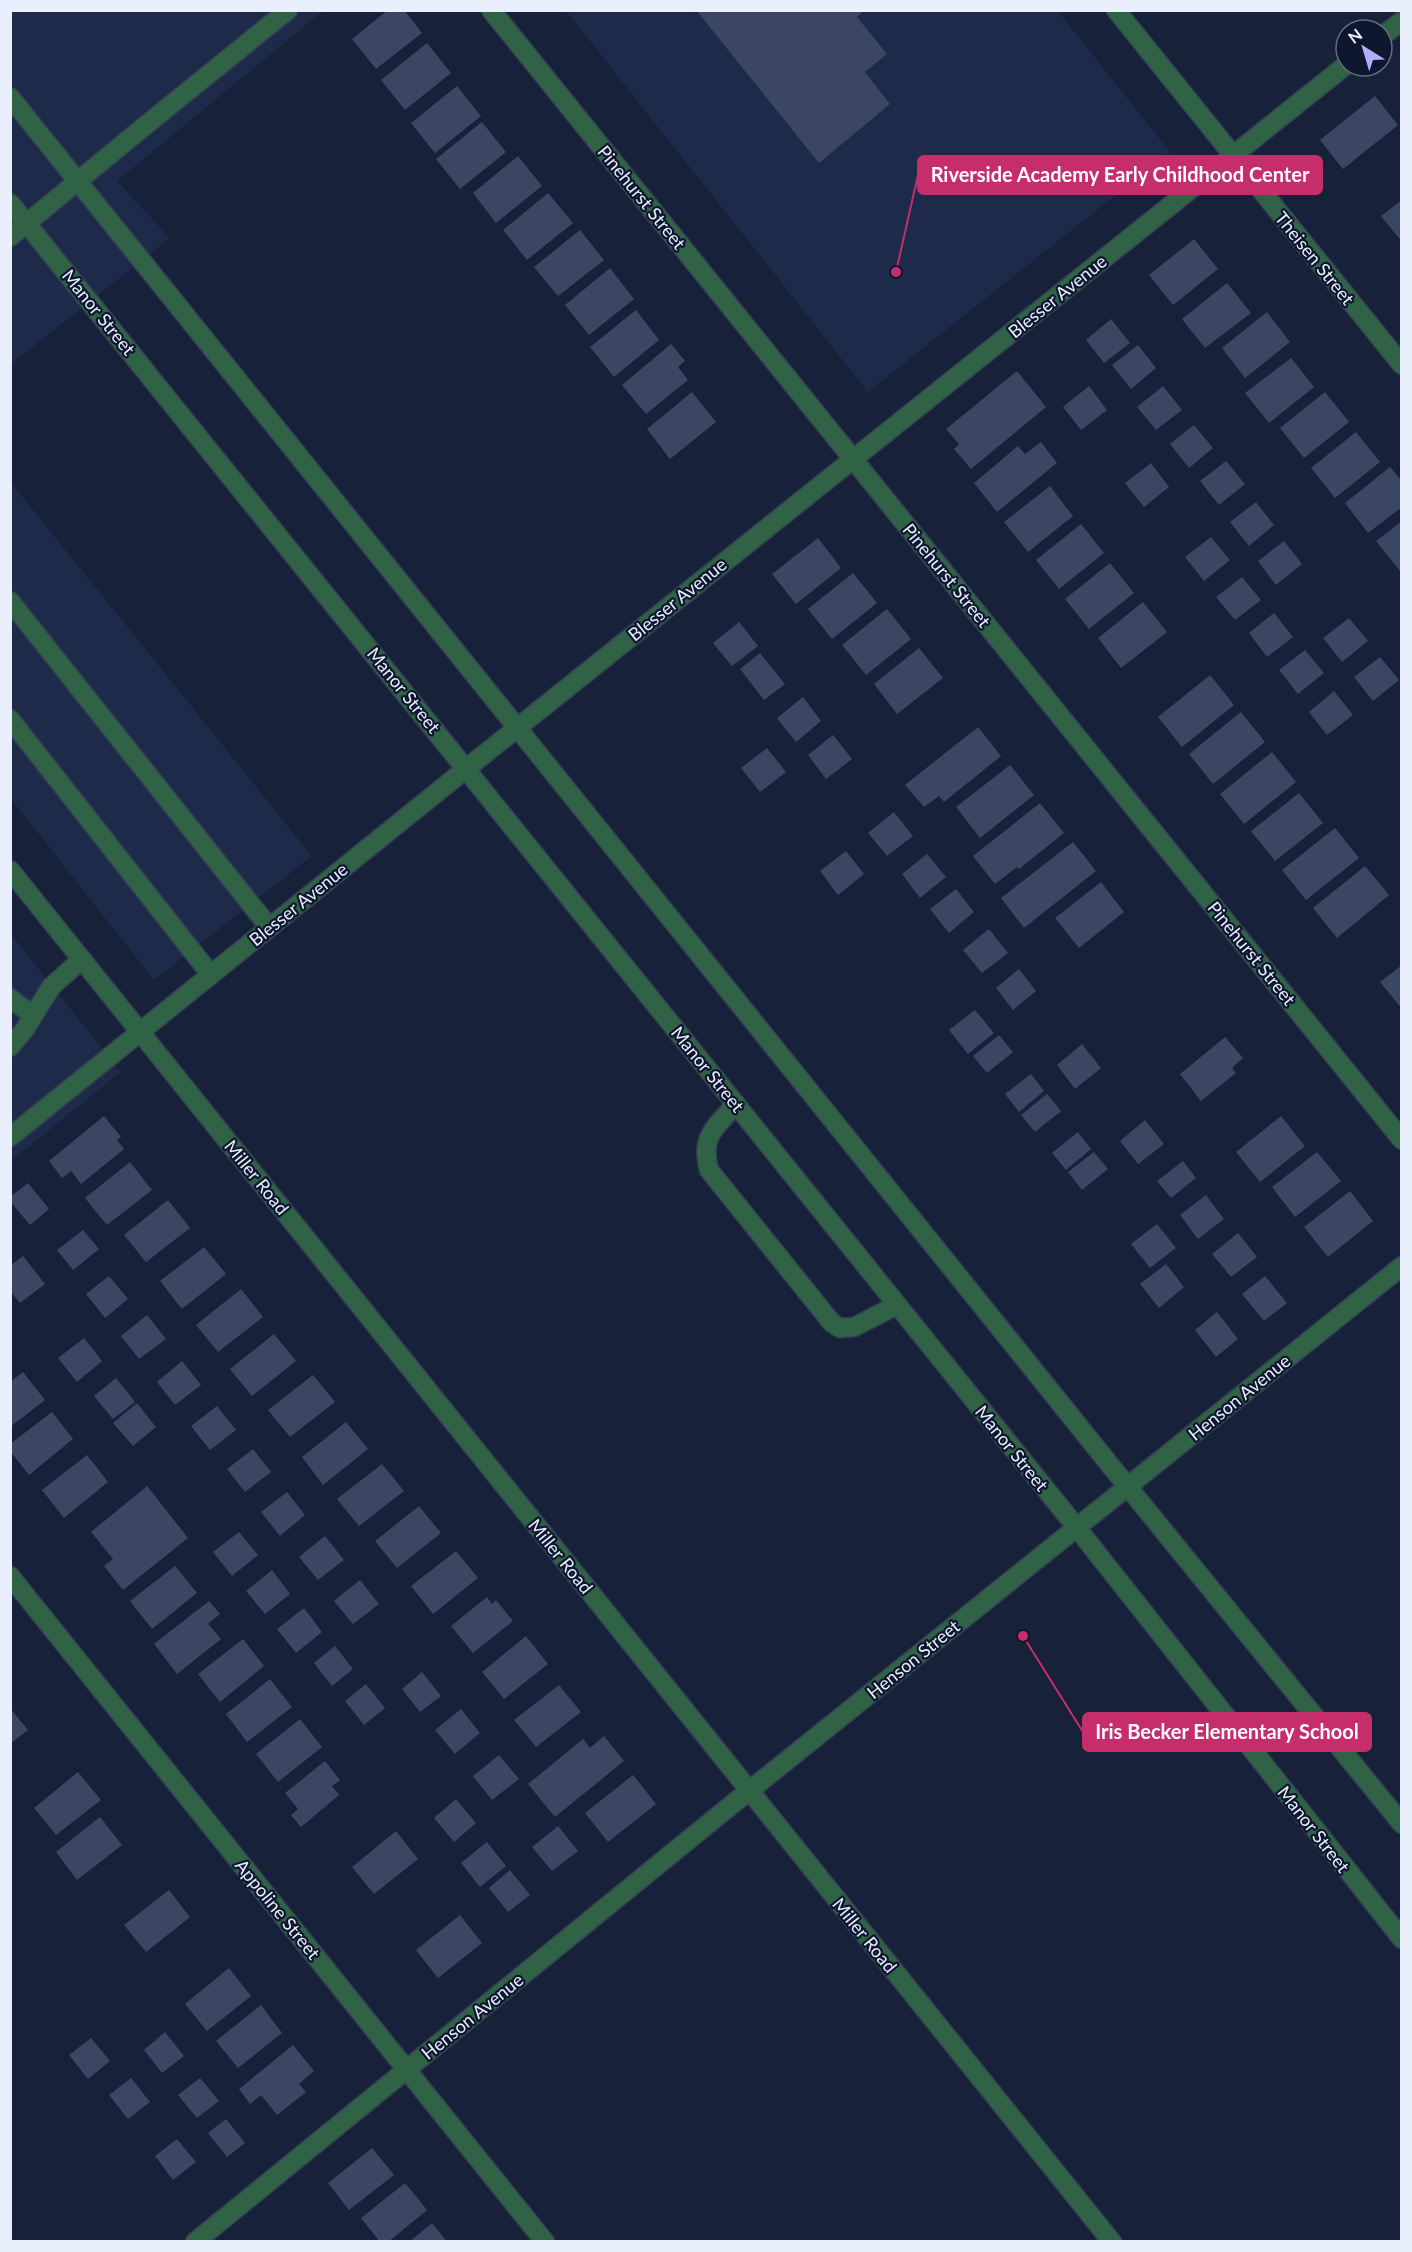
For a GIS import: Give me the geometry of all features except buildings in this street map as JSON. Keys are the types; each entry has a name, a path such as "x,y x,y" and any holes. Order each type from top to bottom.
{"street":[{"path":"10,237 288,10"},
{"name":"Pinehurst Street","path":"491,10 1401,1140"},
{"name":"Theisen Street","path":"1116,10 1401,365"},
{"name":"Blesser Avenue","path":"10,1137 466,768 1334,74"},
{"path":"10,97 1401,1824"},
{"name":"Manor Street","path":"10,202 1077,1528 1401,1939"},
{"path":"10,602 269,927"},
{"path":"10,719 211,975"},
{"name":"Miller Road","path":"10,870 1112,2241"},
{"path":"10,1047 25,1029 51,987 82,959"},
{"path":"10,998 32,1015"},
{"path":"736,1104 708,1137 705,1154 709,1170 716,1179 832,1323 840,1328 854,1327 897,1305"},
{"name":"Henson Avenue","path":"1077,1528 1401,1266"},
{"name":"Henson Street","path":"750,1791 1077,1528"},
{"name":"Appoline Street","path":"10,1575 545,2241"},
{"name":"Henson Avenue","path":"195,2241 750,1791"}],"shaded area":[{"path":"11,11 323,11 117,181 170,238 11,364"},
{"path":"566,11 1058,11 1170,152 868,392"},
{"path":"10,481 312,856 154,980 11,799"},
{"path":"10,933 121,1072 11,1161 10,1161"}],"place":[{"name":"Riverside Academy Early Childhood Center","path":"896,272"},
{"name":"Iris Becker Elementary School","path":"1023,1636"}]}
